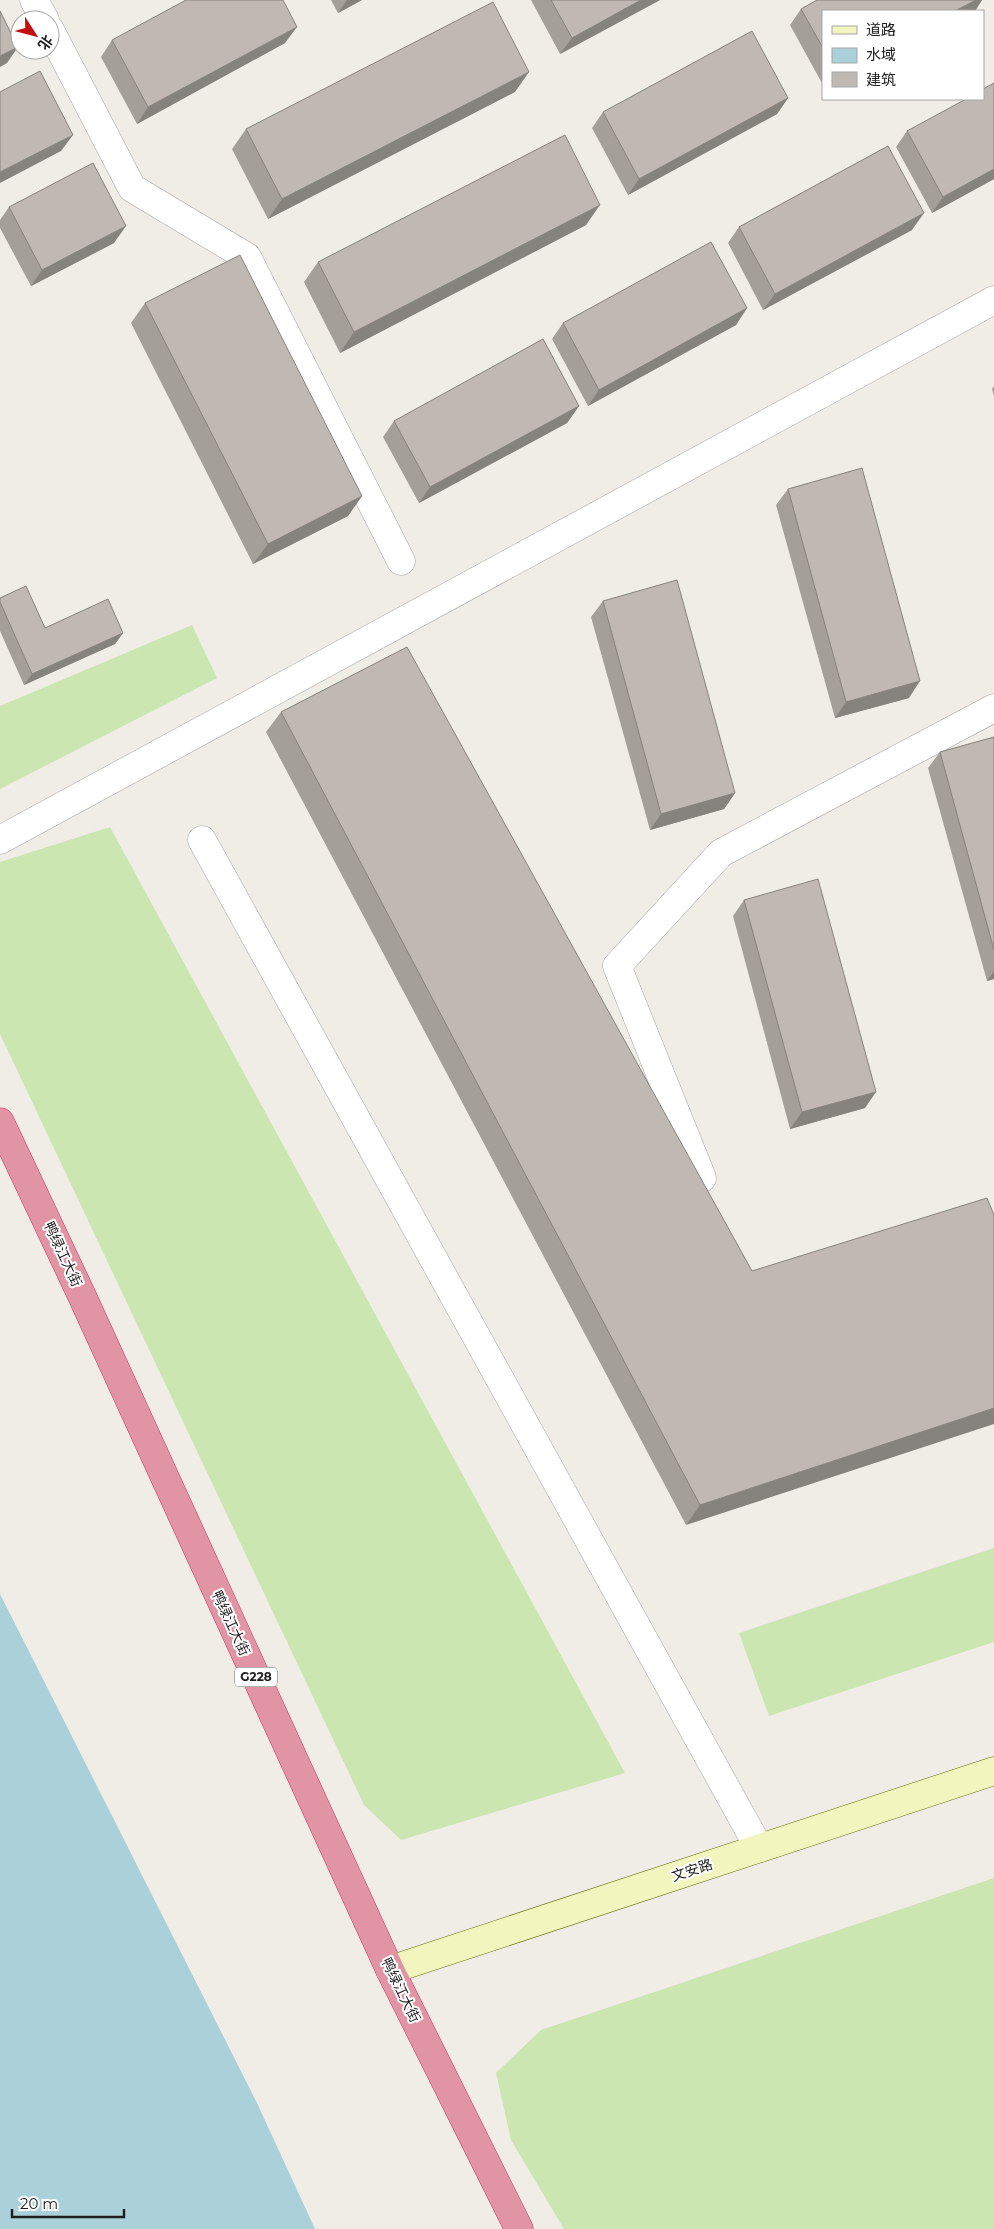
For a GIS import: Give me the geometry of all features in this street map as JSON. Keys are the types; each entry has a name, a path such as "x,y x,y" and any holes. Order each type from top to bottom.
{"highway":[{"name":"鸭绿江大街","path":"0,1122 86,1305 390,1970 519,2229"}],"main road":[{"name":"文安路","path":"390,1970 994,1771"}],"street":[{"path":"60,49 132,188 247,257 401,561"},
{"path":"0,840 994,300"},
{"path":"702,1178 617,966 722,853 994,708"},
{"path":"202,840 759,1848"}],"green space":[{"path":"192,625 217,678 0,789 0,706"},
{"path":"110,827 625,1773 401,1840 364,1805 0,1034 0,862"},
{"path":"994,1548 994,1642 769,1716 739,1633"},
{"path":"994,1878 994,2229 564,2229 511,2140 496,2073 541,2030"}],"water":[{"path":"0,1594 257,2103 315,2229 0,2229"}],"building":[{"path":"186,0 283,0 297,27 148,107 112,40"},
{"path":"551,0 641,0 572,38"},
{"path":"817,0 976,0 957,10 822,10 822,46 801,9"},
{"path":"493,2 529,72 282,199 246,129"},
{"path":"0,11 10,31 10,51 0,56"},
{"path":"752,31 788,98 639,179 603,112"},
{"path":"40,71 73,135 0,172 0,92"},
{"path":"994,83 994,169 943,197 907,131 964,100 984,100 984,88"},
{"path":"565,135 600,205 354,332 318,262"},
{"path":"888,146 924,213 775,294 739,227"},
{"path":"93,163 126,226 42,270 9,207"},
{"path":"711,242 747,308 599,390 563,323"},
{"path":"240,255 362,496 268,544 145,303"},
{"path":"543,339 579,406 430,487 394,421"},
{"path":"862,468 920,681 846,702 788,489"},
{"path":"677,580 735,793 661,814 603,601"},
{"path":"26,586 45,628 108,599 123,633 32,674 0,602 0,598"},
{"path":"407,647 752,1271 987,1198 994,1215 994,1408 700,1505 281,712"},
{"path":"994,737 994,950 940,752"},
{"path":"818,879 876,1092 802,1112 744,900"}]}
